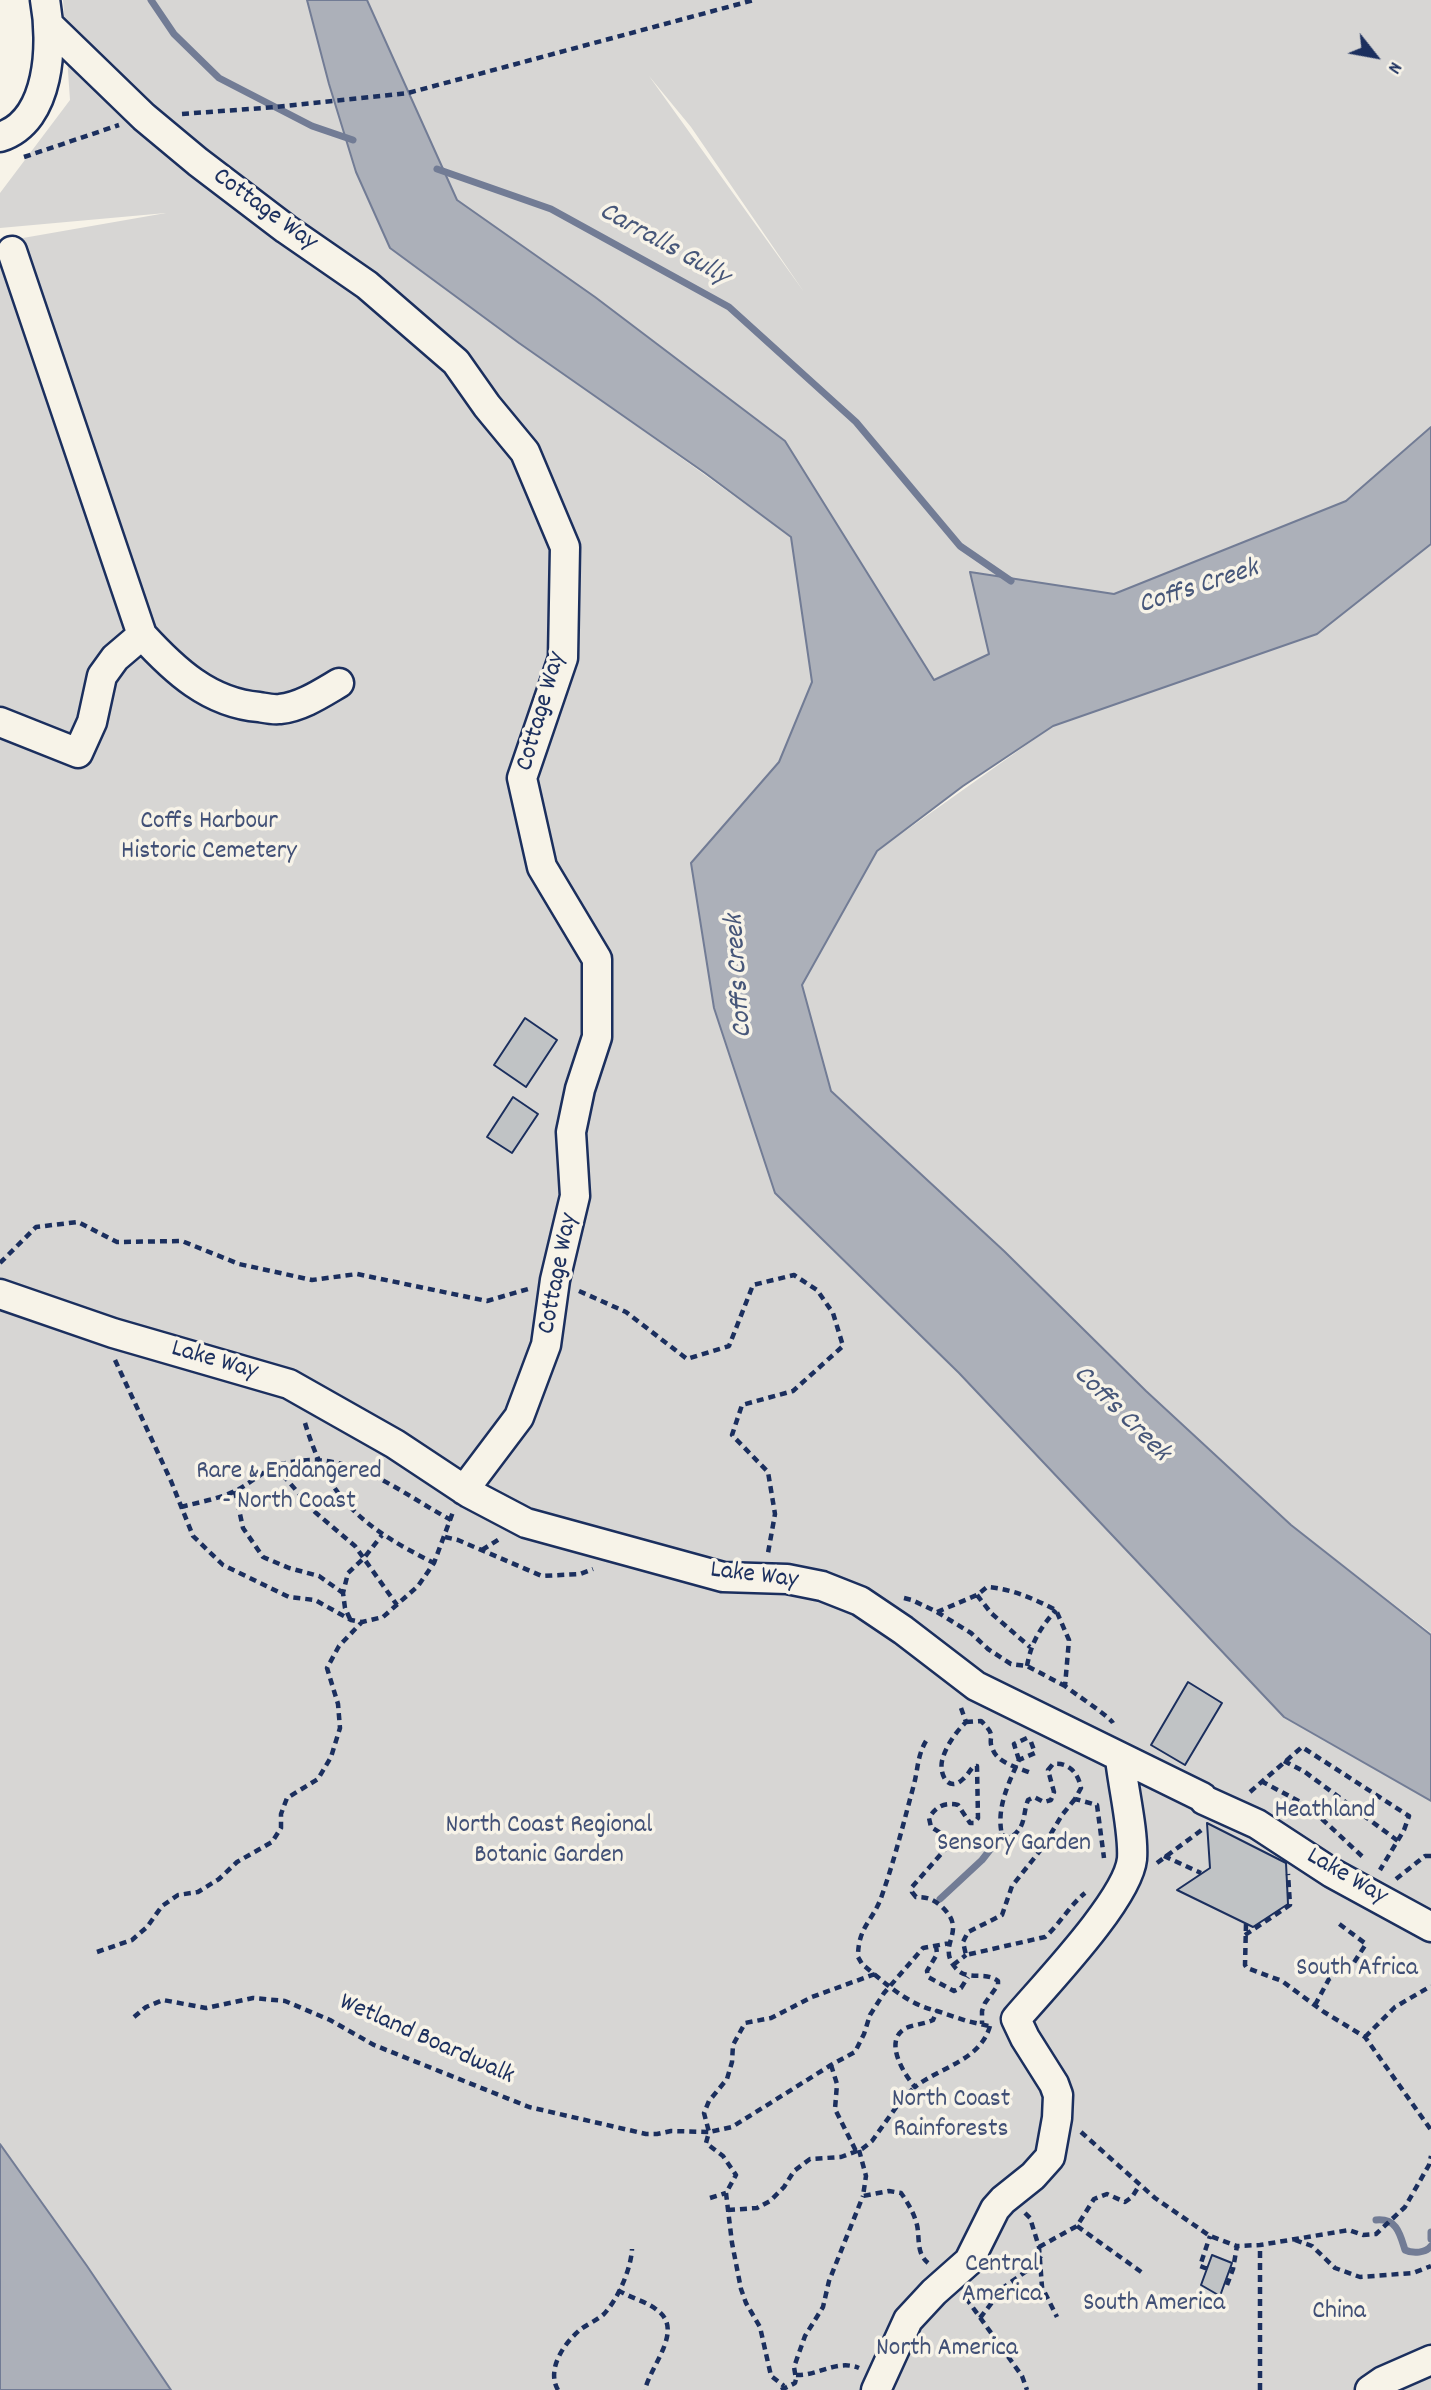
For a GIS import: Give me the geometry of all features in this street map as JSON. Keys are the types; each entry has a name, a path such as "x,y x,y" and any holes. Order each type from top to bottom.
{"street":[{"name":"Cottage Way","path":"47,13 144,117 253,204 367,285 456,362 487,406 525,452 565,547 563,658 522,778 542,867 597,959 597,1037 580,1089 571,1132 575,1196 555,1280 546,1345 519,1417 464,1490"},
{"path":"0,137 11,134 30,114 43,92 47,13"},
{"path":"12,251 142,635 169,665 204,691 243,706 281,709 311,699 339,683"},
{"path":"0,722 78,753 92,722 102,676 116,658 142,635"},
{"name":"Lake Way","path":"0,1294 101,1328 289,1384 395,1444 464,1490 526,1523 723,1577 763,1577 822,1586 868,1606 976,1686 1004,1702 1120,1758 1217,1815 1257,1824 1332,1873 1376,1887 1431,1927"},
{"path":"879,2385 908,2320 956,2272 995,2209 1033,2176 1050,2157 1054,2144 1058,2095 1017,2019 1110,1906 1130,1866 1130,1839 1120,1758"},
{"path":"1370,2390 1382,2381 1431,2360"}],"path":[{"path":"20,158 144,117 408,93 754,0"},
{"path":"101,1328 171,1481 193,1536 223,1565 289,1597 316,1600 351,1620 362,1622 383,1617 418,1586 434,1563 456,1501 464,1490"},
{"path":"289,1384 301,1409 317,1459 334,1489 382,1535 434,1563"},
{"path":"180,1507 235,1491 275,1466 317,1459 360,1468 451,1520"},
{"path":"275,1466 315,1513 355,1546 397,1605"},
{"path":"235,1491 243,1528 263,1557 319,1576 343,1593"},
{"path":"351,1620 345,1608 343,1593 348,1573 382,1535"},
{"path":"445,1537 542,1576 579,1574 600,1566"},
{"path":"937,1612 988,1587 1028,1596 1056,1610 1069,1640 1065,1686"},
{"path":"976,1595 991,1614 1030,1647"},
{"path":"895,1596 912,1600 937,1612 971,1633 988,1649 1012,1664 1027,1667 1065,1686 1088,1705 1110,1718 1116,1728 1120,1758"},
{"path":"1027,1667 1030,1647 1042,1626 1056,1610"},
{"path":"97,1952 132,1940 147,1927 162,1906 178,1895 198,1892 219,1879 237,1862 272,1842 281,1828 281,1814 287,1797 318,1779 331,1757 340,1728 338,1704 327,1668 339,1646 362,1622"},
{"path":"945,1663 966,1722"},
{"path":"926,1741 919,1751 914,1787 896,1856 881,1900 861,1932 858,1957 875,1974 915,2003 967,2021 982,2024 982,2011 998,1981 990,1976 968,1977 953,1965 948,1951 954,1925 952,1918 931,1899 916,1897 912,1892 912,1887 948,1846 947,1837 931,1827 929,1818 933,1811 944,1804 952,1804 958,1805 970,1823 974,1824 978,1818 976,1766 963,1780 950,1784 944,1780 941,1764 945,1752 966,1722 981,1721 990,1730 994,1753 1002,1760 1031,1773"},
{"path":"966,1955 963,1942 968,1932 1002,1915 1012,1886 1043,1847 1081,1788 1078,1777 1065,1765 1053,1764 1048,1770 1054,1793 1051,1800 1044,1802 1034,1797 1028,1800 1020,1830 1010,1838 1006,1837 1002,1835 1000,1814 1019,1760 1035,1754 1030,1737 1014,1744 1019,1760"},
{"path":"1166,1857 1302,1747 1409,1816 1376,1887"},
{"path":"1284,1761 1305,1772 1398,1841"},
{"path":"1261,1782 1308,1806 1352,1848 1376,1887"},
{"path":"1075,1799 1097,1805 1105,1868"},
{"path":"1130,1839 1201,1874"},
{"path":"1376,1887 1395,1881 1425,1856 1431,1856"},
{"path":"1244,1936 1290,1905 1288,1871"},
{"path":"953,1965 966,1955 1045,1937 1054,1930 1076,1900 1089,1891 1093,1891 1110,1906"},
{"path":"1315,2005 1329,1979 1353,1964 1366,1944 1338,1923"},
{"path":"1246,1924 1244,1936 1247,1968 1282,1981 1365,2037 1431,2130"},
{"path":"709,2132 732,2127 855,2052 870,2015 889,1985 923,1948 950,1943"},
{"path":"936,1945 937,1954 927,1971 928,1977 954,1991 961,1988 968,1977"},
{"path":"831,2065 837,2084 835,2109 858,2151 866,2176 863,2196 829,2281 825,2302 805,2336 799,2359 795,2363 794,2383 782,2388 771,2376 760,2327 743,2297 732,2243 726,2193 736,2175 723,2156 706,2143 709,2132 704,2113 709,2101 727,2079 733,2045 745,2023 771,2018 812,1997 875,1974"},
{"path":"1365,2037 1395,2007 1431,1986"},
{"name":"Wetland Boardwalk","path":"134,2017 146,2007 163,2000 206,2008 253,1998 285,2001 330,2020 374,2045 529,2107 646,2134 671,2131 709,2132"},
{"path":"915,2087 899,2060 895,2046 898,2035 904,2029 933,2020 937,2011"},
{"path":"728,2210 757,2208 770,2201 784,2187 794,2171 810,2159 841,2157 858,2151 872,2141 902,2099 915,2087 972,2054 985,2038 990,2026"},
{"path":"1058,2112 1139,2186 1210,2236 1237,2246 1261,2245 1349,2230 1363,2235 1376,2234 1405,2207 1429,2165 1431,2156"},
{"path":"1039,2247 1077,2226 1094,2199 1107,2194 1125,2202 1139,2186"},
{"path":"863,2196 888,2191 901,2193 916,2220 923,2258 956,2272 980,2318 1022,2376 1027,2390"},
{"path":"710,2198 726,2193"},
{"path":"1008,2196 1030,2218 1041,2255 1042,2287 1057,2317"},
{"path":"1077,2226 1144,2274"},
{"path":"1205,2266 1200,2266 1210,2236"},
{"path":"1293,2239 1312,2246 1335,2269 1360,2277 1413,2273 1431,2266"},
{"path":"1260,2390 1261,2245"},
{"path":"1227,2285 1237,2246"},
{"path":"558,2390 553,2375 557,2359 575,2335 604,2314 627,2270 632,2249"},
{"path":"980,2318 1004,2287 1035,2265 1041,2255"},
{"path":"618,2290 656,2308 662,2314 667,2327 667,2343 654,2364 645,2390"},
{"path":"796,2375 806,2375 846,2364 879,2385"}],"green space":[{"name":"North Coast Regional Botanic Garden","path":"63,0 308,0 390,248 791,537 812,682 779,762 691,864 714,1008 775,1193 959,1373 1284,1717 1431,1801 1431,2390 171,2390 0,2145 0,242 166,213 0,228 0,193 70,100"},
{"path":"367,0 1431,0 1431,427 1346,501 1114,594 971,573 989,654 934,680 785,441 595,297 456,200","holes":["649,76 691,127 804,292"]},
{"path":"1431,544 1431,1633 1291,1525 831,1091 802,985 877,851 1053,726 1317,634"}],"water":[{"name":"Coffs Creek","path":"307,0 367,0 457,200 595,297 785,441 934,680 989,654 970,572 1114,594 1346,501 1431,427 1431,544 1317,634 1053,726 963,786 877,851 802,985 831,1091 1004,1251 1146,1391 1291,1525 1431,1635 1431,1801 1284,1717 959,1373 775,1193 714,1008 691,863 779,762 812,682 791,537 390,248 356,172"},
{"path":"0,2144 87,2266 171,2390 0,2390"}],"building":[{"path":"525,1018 557,1040 526,1087 494,1065"},
{"path":"513,1097 538,1114 512,1153 487,1137"},
{"path":"1188,1682 1222,1703 1185,1765 1151,1745"},
{"path":"1207,1823 1286,1863 1288,1904 1253,1927 1177,1890 1210,1868"},
{"path":"1212,2255 1232,2263 1220,2296 1201,2285"}],"waterway":[{"name":"Carralls Gully","path":"151,0 174,34 219,78 312,126 353,140"},
{"name":"Carralls Gully","path":"437,169 551,209 729,307 856,422 960,546 1011,581"},
{"path":"940,1899 982,1860 1000,1837"},
{"path":"1376,2220 1393,2224 1405,2250 1419,2252 1431,2246"},
{"path":"1431,2232 1431,2239"}],"park label":[{"name":"Coffs Harbour Historic Cemetery","path":"209,838"},
{"name":"Rare & Endangered - North Coast","path":"289,1488"},
{"name":"Heathland","path":"1325,1812"},
{"name":"Sensory Garden","path":"1014,1845"},
{"name":"South Africa","path":"1357,1970"},
{"name":"North Coast Rainforests","path":"951,2116"},
{"name":"Central America","path":"1002,2281"},
{"name":"South America","path":"1154,2305"},
{"name":"China","path":"1339,2313"},
{"name":"North America","path":"947,2350"}]}
